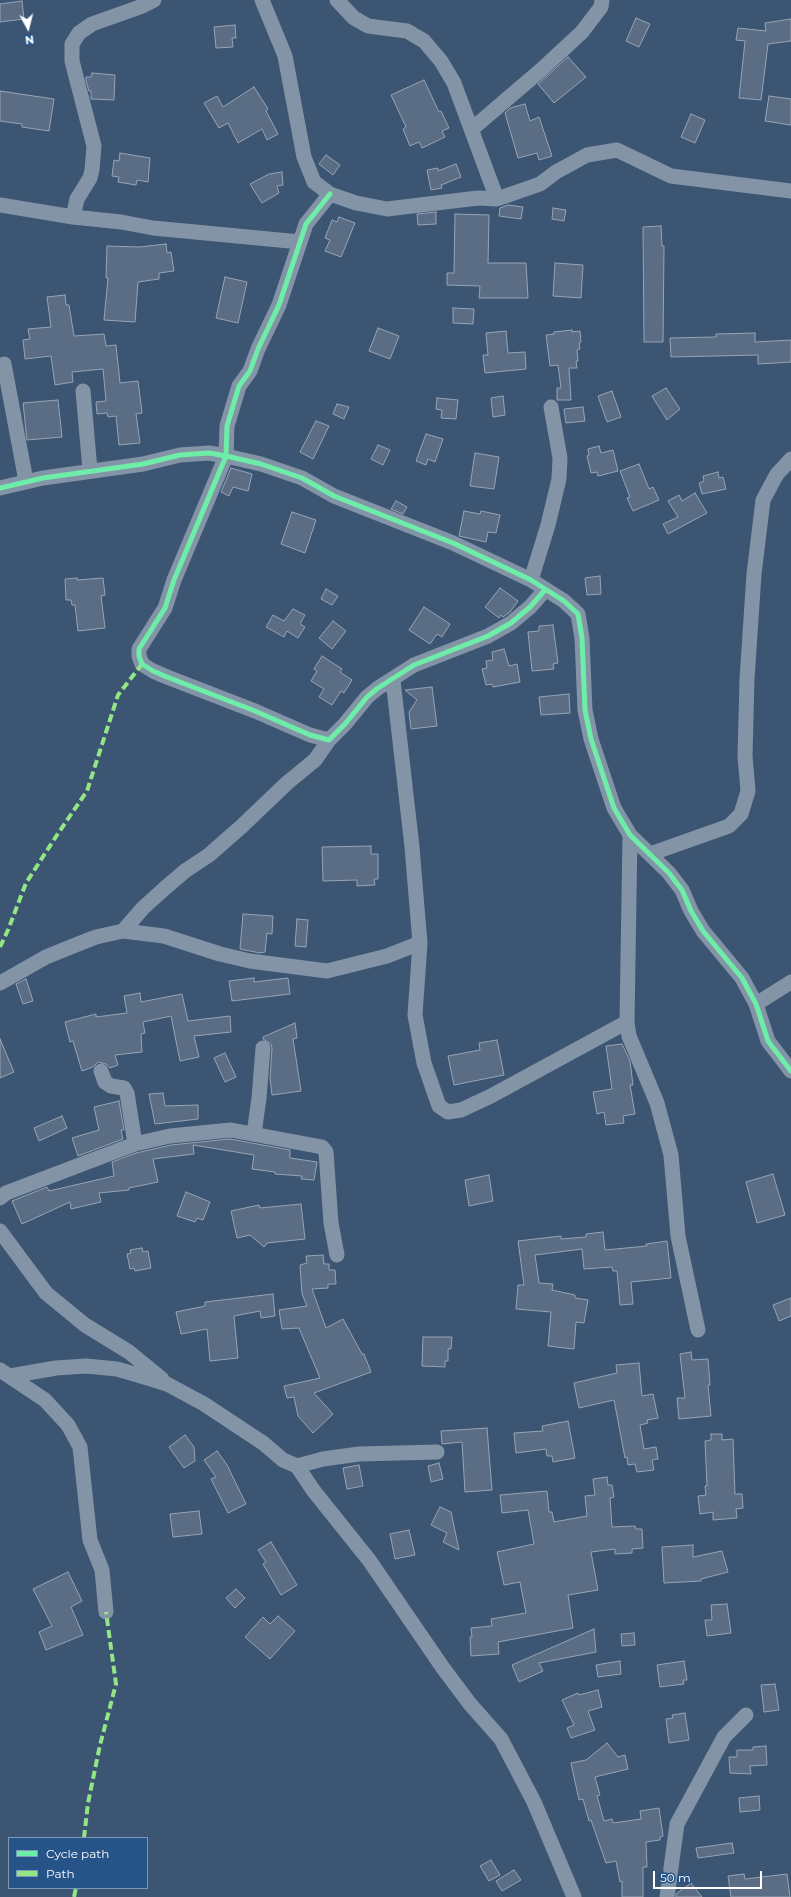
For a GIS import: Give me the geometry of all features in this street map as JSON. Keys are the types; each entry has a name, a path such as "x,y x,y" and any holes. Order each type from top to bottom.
{"street":[{"path":"73,217 77,199 90,178 94,146 72,61 72,44 79,33 92,24 140,7 154,0"},
{"path":"262,0 285,56 304,157 314,182 330,194 356,203 387,209 478,198 497,200 540,184 556,172 587,155 617,150 671,176 791,191"},
{"path":"337,0 354,18 368,26 407,31 424,41 442,61 454,83 497,200"},
{"path":"472,130 536,75 582,32 600,7 602,0"},
{"path":"328,740 310,735 255,710 203,692 154,671 142,664 139,656 139,649 165,608 174,580 226,456 227,426 238,386 250,370 258,349 279,305 306,224 330,194"},
{"path":"0,205 73,217 121,222 196,233 300,242"},
{"path":"4,364 26,481"},
{"path":"83,391 90,470"},
{"path":"531,580 548,525 559,478 560,458 551,407"},
{"path":"0,488 26,481 90,470 143,464 180,455 209,453 226,456 262,464 302,478 334,496 452,543 531,580 564,601 578,614 582,638 585,710 591,739 614,808 630,835 669,873 682,890 703,931 742,978 756,1004 768,1041 791,1071"},
{"path":"650,854 729,826 741,814 748,791 745,756 748,671 754,574 763,500 777,474 791,459"},
{"path":"123,931 143,908 164,888 209,855 287,783 315,760 328,740 345,724 367,697 414,665 488,636 511,623 530,607 545,590"},
{"path":"393,680 412,848 420,943 414,1014 424,1063 439,1106 448,1112 461,1110 491,1096 627,1022"},
{"path":"630,835 627,1022 629,1036 657,1103 671,1155 678,1236 698,1330"},
{"path":"0,982 46,957 96,937 123,931 164,936 220,954 250,961 327,970 387,956 420,943"},
{"path":"756,1004 791,982"},
{"path":"254,1134 259,1098 263,1048"},
{"path":"101,1071 105,1082 111,1086 124,1088 127,1094 135,1144"},
{"path":"0,1198 6,1193 135,1144 170,1136 231,1130 322,1147 326,1152 331,1223 338,1255"},
{"path":"0,1231 31,1275 46,1293 86,1325 129,1352 167,1384 227,1418 264,1443 283,1460 297,1466 313,1490 369,1560 443,1668 470,1704 501,1739 534,1802 574,1897"},
{"path":"5,1373 86,1366 117,1369 167,1384"},
{"path":"5,1373 45,1400 68,1425 80,1447 90,1540 102,1570 106,1612"},
{"path":"297,1466 324,1458 359,1454 437,1452"},
{"path":"667,1897 677,1824 724,1737 746,1714"}],"building":[{"path":"22,1 24,19 0,22 0,4"},
{"path":"636,18 650,24 639,47 626,41"},
{"path":"791,19 791,41 768,44 761,100 739,98 745,41 736,40 738,28 766,31 765,23"},
{"path":"235,25 236,38 232,38 233,47 216,48 214,27"},
{"path":"568,57 586,77 554,103 538,84"},
{"path":"92,73 115,75 114,100 91,99 91,91 89,91 86,77 91,77"},
{"path":"424,80 439,112 441,111 449,128 442,131 445,137 422,148 419,142 410,146 403,129 406,127 391,95"},
{"path":"254,87 268,109 266,111 278,134 267,140 262,129 238,143 228,123 219,128 204,103 217,96 223,107"},
{"path":"0,91 54,99 49,131 22,127 22,124 0,121"},
{"path":"769,96 791,99 791,125 765,121"},
{"path":"525,104 530,121 539,117 552,156 539,160 537,153 518,158 505,113 510,108"},
{"path":"691,114 705,120 695,143 681,137"},
{"path":"120,153 150,158 148,182 137,180 136,185 118,182 119,177 112,176 114,160 119,161"},
{"path":"326,155 340,165 333,175 319,164"},
{"path":"456,164 461,177 441,185 442,188 431,190 427,170 438,168 438,171"},
{"path":"282,172 283,185 277,186 279,193 262,203 250,184 269,174"},
{"path":"508,205 523,207 521,219 499,216 500,208"},
{"path":"553,208 566,210 564,221 552,219"},
{"path":"436,212 436,224 418,225 417,214"},
{"path":"455,214 489,215 488,263 526,263 528,298 479,298 480,286 447,285 447,273 454,273"},
{"path":"339,217 355,223 341,257 325,251 330,240 325,238 332,220 337,222"},
{"path":"661,226 662,246 664,246 663,342 644,342 643,227"},
{"path":"166,244 167,253 171,252 174,271 159,273 159,279 138,282 135,322 104,320 108,278 106,278 107,246 140,247"},
{"path":"555,263 583,265 581,298 553,296"},
{"path":"225,277 247,282 238,323 216,318"},
{"path":"65,295 66,305 69,305 74,336 104,334 106,346 116,345 120,383 138,381 142,413 136,414 140,443 119,445 116,416 108,417 107,413 97,414 96,402 106,401 103,369 72,372 73,382 55,385 51,356 25,359 23,340 30,339 28,329 51,327 47,297"},
{"path":"453,308 474,309 473,324 453,323"},
{"path":"378,328 399,336 390,359 369,351"},
{"path":"572,330 572,332 580,331 581,342 579,343 580,349 577,350 577,368 569,368 571,400 557,400 557,388 561,388 558,365 550,366 546,335 554,334 554,332"},
{"path":"506,331 508,353 525,352 526,369 485,373 483,355 488,355 486,333"},
{"path":"755,333 755,342 791,340 791,362 758,364 758,355 671,357 670,338 716,337 716,334"},
{"path":"666,388 680,409 667,420 652,396"},
{"path":"612,391 621,417 607,422 598,396"},
{"path":"503,396 505,415 493,417 491,398"},
{"path":"437,398 458,400 456,419 441,418 442,410 436,409"},
{"path":"58,400 62,437 27,440 23,403"},
{"path":"337,404 349,407 344,419 333,414"},
{"path":"583,407 585,421 566,423 564,409"},
{"path":"316,421 329,426 313,459 300,452"},
{"path":"426,434 443,439 435,462 428,459 426,465 416,461"},
{"path":"378,445 390,450 383,465 371,459"},
{"path":"599,446 601,453 613,450 618,471 598,476 597,472 591,473 587,456 589,455 588,449"},
{"path":"475,453 499,457 494,489 470,486"},
{"path":"639,464 649,489 653,487 659,500 633,511 627,498 630,497 620,471"},
{"path":"231,468 252,474 248,491 233,487 229,496 221,492"},
{"path":"718,472 719,478 723,477 726,489 702,494 699,483 704,481 703,476"},
{"path":"695,493 707,513 668,534 663,524 678,517 668,501 679,495 682,501"},
{"path":"396,501 407,507 403,514 391,509"},
{"path":"464,511 480,514 481,511 500,515 496,533 488,532 486,542 459,536"},
{"path":"292,512 316,520 305,553 281,544"},
{"path":"600,576 601,594 587,595 585,578"},
{"path":"77,578 77,580 103,578 105,595 101,596 105,628 78,631 75,605 72,605 71,600 66,600 65,579"},
{"path":"500,588 518,601 510,612 503,617 501,615 499,618 485,607"},
{"path":"326,589 338,596 332,605 321,599"},
{"path":"424,607 450,624 442,637 437,634 430,644 409,630"},
{"path":"293,609 305,615 300,624 305,627 298,638 287,631 284,637 266,627 273,615 284,621"},
{"path":"333,621 346,631 332,649 319,638"},
{"path":"553,625 558,663 553,664 554,669 532,671 528,632 539,631 539,626"},
{"path":"504,649 509,666 517,664 520,682 493,687 492,684 486,685 482,669 487,668 486,661 493,660 492,652"},
{"path":"322,656 342,669 340,672 352,680 344,693 341,691 332,705 319,697 324,689 311,681 317,671 314,669"},
{"path":"432,687 437,726 411,729 409,712 417,700 405,690"},
{"path":"569,694 570,713 541,715 539,697"},
{"path":"371,846 371,854 378,854 378,879 374,879 375,885 357,886 357,880 323,881 322,847"},
{"path":"243,914 273,916 272,934 267,933 265,952 260,953 240,949"},
{"path":"297,919 308,920 306,947 295,946"},
{"path":"254,978 254,982 288,978 290,994 232,1001 229,981"},
{"path":"26,979 33,1001 23,1004 16,984"},
{"path":"140,993 141,1002 182,994 188,1021 230,1016 231,1032 194,1036 199,1057 180,1061 171,1016 143,1022 145,1033 141,1034 142,1052 115,1055 118,1065 110,1068 106,1064 98,1062 93,1067 82,1071 73,1041 70,1042 65,1022 96,1014 96,1017 127,1013 124,996"},
{"path":"295,1023 297,1038 293,1039 301,1091 272,1095 270,1078 272,1048 271,1044 263,1039 263,1037"},
{"path":"0,1039 14,1072 0,1078"},
{"path":"497,1040 504,1075 454,1085 448,1056 480,1050 479,1043"},
{"path":"622,1044 630,1061 633,1085 630,1085 635,1114 623,1116 624,1123 606,1125 604,1112 597,1114 593,1092 612,1089 606,1046"},
{"path":"225,1053 236,1077 225,1082 214,1058"},
{"path":"163,1093 165,1106 198,1105 198,1119 155,1124 149,1094"},
{"path":"119,1101 124,1130 121,1130 123,1139 78,1156 72,1138 99,1130 94,1107"},
{"path":"62,1116 67,1128 39,1141 34,1128"},
{"path":"230,1139 290,1150 290,1158 317,1162 314,1180 301,1179 302,1176 275,1174 275,1172 252,1169 254,1155 193,1145 194,1154 153,1159 158,1182 129,1188 129,1190 99,1193 101,1202 71,1209 70,1202 22,1224 12,1201 47,1187 49,1191 114,1176 112,1162 136,1153 171,1145"},
{"path":"773,1174 785,1215 757,1223 746,1182"},
{"path":"489,1175 493,1201 469,1206 465,1180"},
{"path":"186,1192 210,1202 203,1220 197,1218 195,1222 177,1216"},
{"path":"301,1204 305,1239 267,1243 264,1247 250,1235 237,1238 231,1211 259,1205 260,1208"},
{"path":"603,1232 605,1250 647,1246 646,1244 667,1241 671,1278 631,1282 633,1304 620,1305 617,1271 613,1271 612,1267 584,1269 582,1249 535,1255 539,1283 553,1284 552,1290 575,1295 575,1298 588,1300 584,1323 576,1322 574,1349 548,1346 551,1312 516,1309 518,1285 524,1285 518,1241 561,1236 561,1239 586,1237 586,1234"},
{"path":"142,1248 143,1252 148,1251 151,1268 135,1271 134,1268 130,1269 127,1254 131,1253 130,1250"},
{"path":"323,1255 324,1264 329,1264 329,1270 335,1270 336,1284 328,1284 328,1288 312,1289 326,1328 343,1319 362,1354 364,1354 371,1372 314,1393 333,1414 313,1433 298,1416 294,1397 287,1398 284,1386 320,1378 299,1328 282,1329 279,1310 307,1306 302,1294 300,1265 307,1263 306,1256"},
{"path":"273,1294 275,1316 261,1318 260,1311 234,1316 238,1358 210,1361 207,1329 181,1334 176,1312 205,1306 205,1302"},
{"path":"791,1298 791,1316 779,1321 773,1305"},
{"path":"423,1337 452,1337 451,1349 448,1349 448,1361 445,1361 445,1367 422,1366"},
{"path":"691,1352 692,1360 708,1359 710,1385 708,1385 711,1416 679,1419 677,1398 685,1398 680,1354"},
{"path":"639,1363 642,1396 653,1394 658,1418 647,1420 648,1423 640,1425 644,1449 656,1447 658,1459 652,1460 654,1470 637,1472 635,1464 628,1465 627,1457 625,1458 614,1400 579,1408 574,1383 617,1373 616,1365"},
{"path":"568,1421 575,1458 553,1462 552,1456 547,1456 546,1449 516,1453 514,1433 543,1431 542,1426"},
{"path":"487,1428 492,1490 465,1492 462,1442 442,1444 441,1431"},
{"path":"711,1434 722,1434 722,1440 733,1439 735,1494 742,1494 743,1508 736,1509 737,1518 713,1520 713,1512 700,1514 698,1496 706,1495 705,1486 707,1486 705,1441 711,1440"},
{"path":"185,1435 194,1447 195,1461 184,1468 169,1447"},
{"path":"217,1451 227,1465 246,1504 228,1513 211,1479 216,1477 204,1460"},
{"path":"439,1463 443,1479 431,1482 428,1466"},
{"path":"359,1465 363,1486 347,1489 343,1468"},
{"path":"607,1477 608,1485 612,1485 614,1497 610,1498 612,1527 635,1526 636,1529 642,1529 643,1548 632,1549 632,1553 615,1554 615,1549 591,1552 598,1590 568,1595 573,1628 498,1642 499,1654 471,1656 471,1628 492,1626 491,1619 526,1613 520,1582 504,1585 497,1552 534,1544 528,1510 502,1513 500,1495 547,1491 549,1512 552,1512 554,1522 587,1516 585,1496 595,1495 593,1479"},
{"path":"440,1507 451,1512 459,1550 443,1542 447,1533 431,1525"},
{"path":"199,1511 202,1534 173,1537 170,1514"},
{"path":"409,1530 415,1555 395,1559 390,1534"},
{"path":"271,1542 297,1585 281,1595 263,1564 266,1562 258,1550"},
{"path":"693,1545 693,1557 722,1551 728,1572 701,1579 701,1581 664,1583 662,1547"},
{"path":"68,1572 82,1601 71,1607 83,1635 46,1650 39,1632 52,1626 33,1589"},
{"path":"236,1589 245,1598 235,1608 226,1598"},
{"path":"727,1604 731,1633 707,1636 705,1620 712,1620 711,1605"},
{"path":"278,1616 295,1631 270,1659 245,1637 263,1617 270,1624"},
{"path":"594,1629 596,1652 539,1663 543,1671 519,1682 512,1665"},
{"path":"634,1633 635,1645 622,1646 621,1634"},
{"path":"620,1661 621,1674 598,1677 596,1665"},
{"path":"684,1661 687,1680 683,1680 684,1684 660,1687 657,1665"},
{"path":"775,1684 779,1710 764,1712 761,1685"},
{"path":"598,1690 602,1707 588,1711 595,1730 571,1738 567,1728 574,1725 562,1700 578,1693 579,1695"},
{"path":"685,1713 689,1740 669,1743 666,1719 673,1718 672,1715"},
{"path":"607,1743 618,1757 625,1755 628,1769 595,1777 600,1795 597,1796 604,1821 612,1819 613,1823 641,1819 640,1811 659,1808 663,1836 660,1837 660,1840 646,1842 647,1867 643,1867 643,1897 622,1897 622,1881 620,1882 616,1861 606,1863 591,1820 589,1821 583,1799 579,1800 571,1763 586,1760"},
{"path":"766,1746 767,1765 750,1766 751,1774 730,1773 729,1757 737,1757 737,1750 753,1750 753,1747"},
{"path":"759,1796 760,1810 740,1812 739,1798"},
{"path":"732,1843 734,1853 698,1858 696,1848"},
{"path":"491,1860 500,1875 489,1881 480,1866"},
{"path":"514,1870 521,1880 502,1891 496,1881"},
{"path":"744,1874 745,1879 787,1874 790,1897 731,1897 728,1876"},
{"path":"691,1883 702,1897 676,1897 676,1894"}],"marked path":[{"path":"0,947 26,883 87,791 118,695 142,664"},
{"path":"84,1837 88,1803 100,1745 116,1684 106,1612"},
{"path":"74,1897 76,1889"}],"cycle path":[{"path":"330,194 306,224 279,305 258,349 250,371 239,386 227,426 226,456 174,580 165,608 139,649 139,656 142,664 167,677 255,711 310,735 329,740 345,724 367,697 378,688 414,665 488,636 511,623 530,607 545,590"},
{"path":"0,488 43,478 143,464 180,455 209,453 226,456 261,464 302,478 334,496 453,543 531,580 564,601 578,614 582,638 585,710 591,739 614,808 630,835 669,873 682,890 691,911 703,931 742,978 756,1004 768,1041 791,1071"}]}
